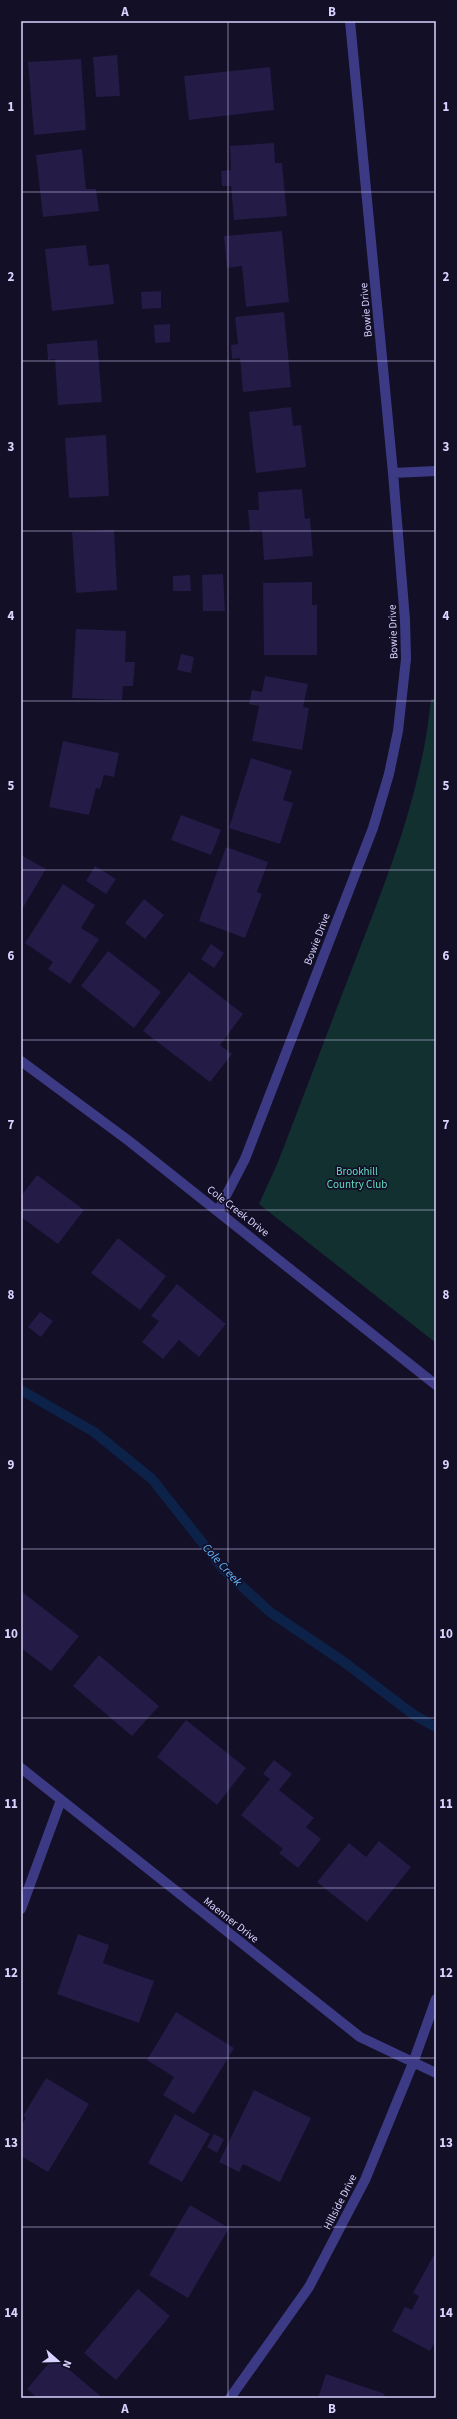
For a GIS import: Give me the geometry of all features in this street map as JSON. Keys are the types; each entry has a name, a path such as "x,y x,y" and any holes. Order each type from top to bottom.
{"street":[{"name":"Bowie Drive","path":"218,1211 245,1159 373,828 389,774 398,730 406,659 394,473 350,21"},
{"path":"394,473 436,471"},
{"name":"Cole Creek Drive","path":"21,1061 129,1141 436,1385"},
{"name":"Maenner Drive","path":"21,1768 360,2037 413,2063 436,2072"},
{"path":"21,1909 61,1800"},
{"name":"Hillside Drive","path":"230,2398 309,2287 365,2180 413,2063 436,1999"}],"green space":[{"name":"Brookhill Country Club","path":"431,699 436,699 436,1343 259,1204 278,1162 404,828 413,797 427,733"}],"building":[{"path":"117,55 120,96 96,97 93,57"},
{"path":"81,59 86,130 34,135 28,62"},
{"path":"270,67 274,110 189,120 184,76"},
{"path":"274,143 275,163 282,163 287,216 234,220 231,186 222,186 221,171 231,170 230,146"},
{"path":"82,149 86,189 96,189 99,211 43,217 36,155"},
{"path":"282,231 289,302 246,307 242,266 227,268 224,236"},
{"path":"86,245 89,266 109,264 114,304 52,311 45,249"},
{"path":"161,291 161,308 142,309 141,292"},
{"path":"284,312 291,387 243,392 240,358 232,359 231,345 238,344 235,317"},
{"path":"170,324 170,342 155,343 154,325"},
{"path":"97,340 102,402 58,405 55,359 48,360 47,344"},
{"path":"291,407 293,426 301,425 306,467 256,473 249,412"},
{"path":"106,435 109,496 69,498 65,438"},
{"path":"302,489 305,519 310,518 313,556 264,560 262,530 250,532 248,510 259,510 258,492"},
{"path":"114,530 117,590 76,593 72,532"},
{"path":"223,574 225,611 203,611 202,575"},
{"path":"190,575 191,591 173,591 173,576"},
{"path":"312,582 312,605 317,605 317,655 264,655 263,583"},
{"path":"76,629 126,631 125,662 135,662 133,686 123,686 122,700 72,698"},
{"path":"181,654 194,657 191,673 177,670"},
{"path":"265,676 308,684 303,707 309,708 302,750 252,741 259,706 249,704 252,690 262,692"},
{"path":"63,741 119,753 114,777 104,775 100,789 96,788 89,815 49,807"},
{"path":"251,758 292,771 283,800 293,803 280,844 229,828"},
{"path":"181,815 221,830 211,855 171,840"},
{"path":"226,847 268,862 257,892 262,894 245,938 199,921"},
{"path":"21,855 46,869 21,911"},
{"path":"95,866 116,879 106,894 86,881"},
{"path":"63,884 95,905 81,928 99,939 70,984 48,969 53,962 25,943"},
{"path":"144,899 164,915 145,939 125,923"},
{"path":"211,944 224,953 214,968 201,959"},
{"path":"108,951 161,992 134,1028 81,986"},
{"path":"189,972 243,1014 220,1045 232,1054 210,1082 143,1031"},
{"path":"37,1175 84,1210 58,1244 21,1217 21,1196"},
{"path":"118,1238 166,1276 140,1310 91,1273"},
{"path":"177,1284 226,1324 199,1357 179,1340 163,1359 142,1342 159,1321 151,1316"},
{"path":"40,1312 53,1321 41,1337 28,1327"},
{"path":"21,1591 79,1636 51,1671 21,1648"},
{"path":"99,1655 159,1706 132,1736 73,1686"},
{"path":"186,1720 246,1768 217,1805 157,1757"},
{"path":"274,1760 292,1774 279,1790 314,1818 306,1827 321,1839 298,1868 279,1853 283,1849 241,1815 270,1779 263,1774"},
{"path":"379,1841 411,1867 367,1922 317,1882 349,1843 366,1857"},
{"path":"78,1934 109,1945 103,1963 154,1981 139,2023 57,1994"},
{"path":"176,2012 234,2048 194,2114 163,2095 174,2077 147,2060"},
{"path":"46,2078 89,2104 48,2172 21,2156 21,2126 26,2118 23,2116"},
{"path":"254,2090 311,2118 280,2182 243,2164 239,2172 219,2162"},
{"path":"175,2114 210,2134 182,2182 148,2163"},
{"path":"214,2134 224,2139 217,2153 207,2147"},
{"path":"190,2205 229,2228 188,2298 149,2275"},
{"path":"436,2251 436,2340 430,2351 392,2331 405,2307 412,2310 419,2296 413,2293"},
{"path":"138,2289 170,2316 116,2380 84,2353"},
{"path":"54,2357 103,2398 37,2398 27,2389"},
{"path":"326,2374 385,2394 383,2398 318,2398"}],"waterway":[{"name":"Cole Creek","path":"21,1390 94,1432 152,1479 224,1570 270,1612 344,1662 414,1715 436,1727"}]}
